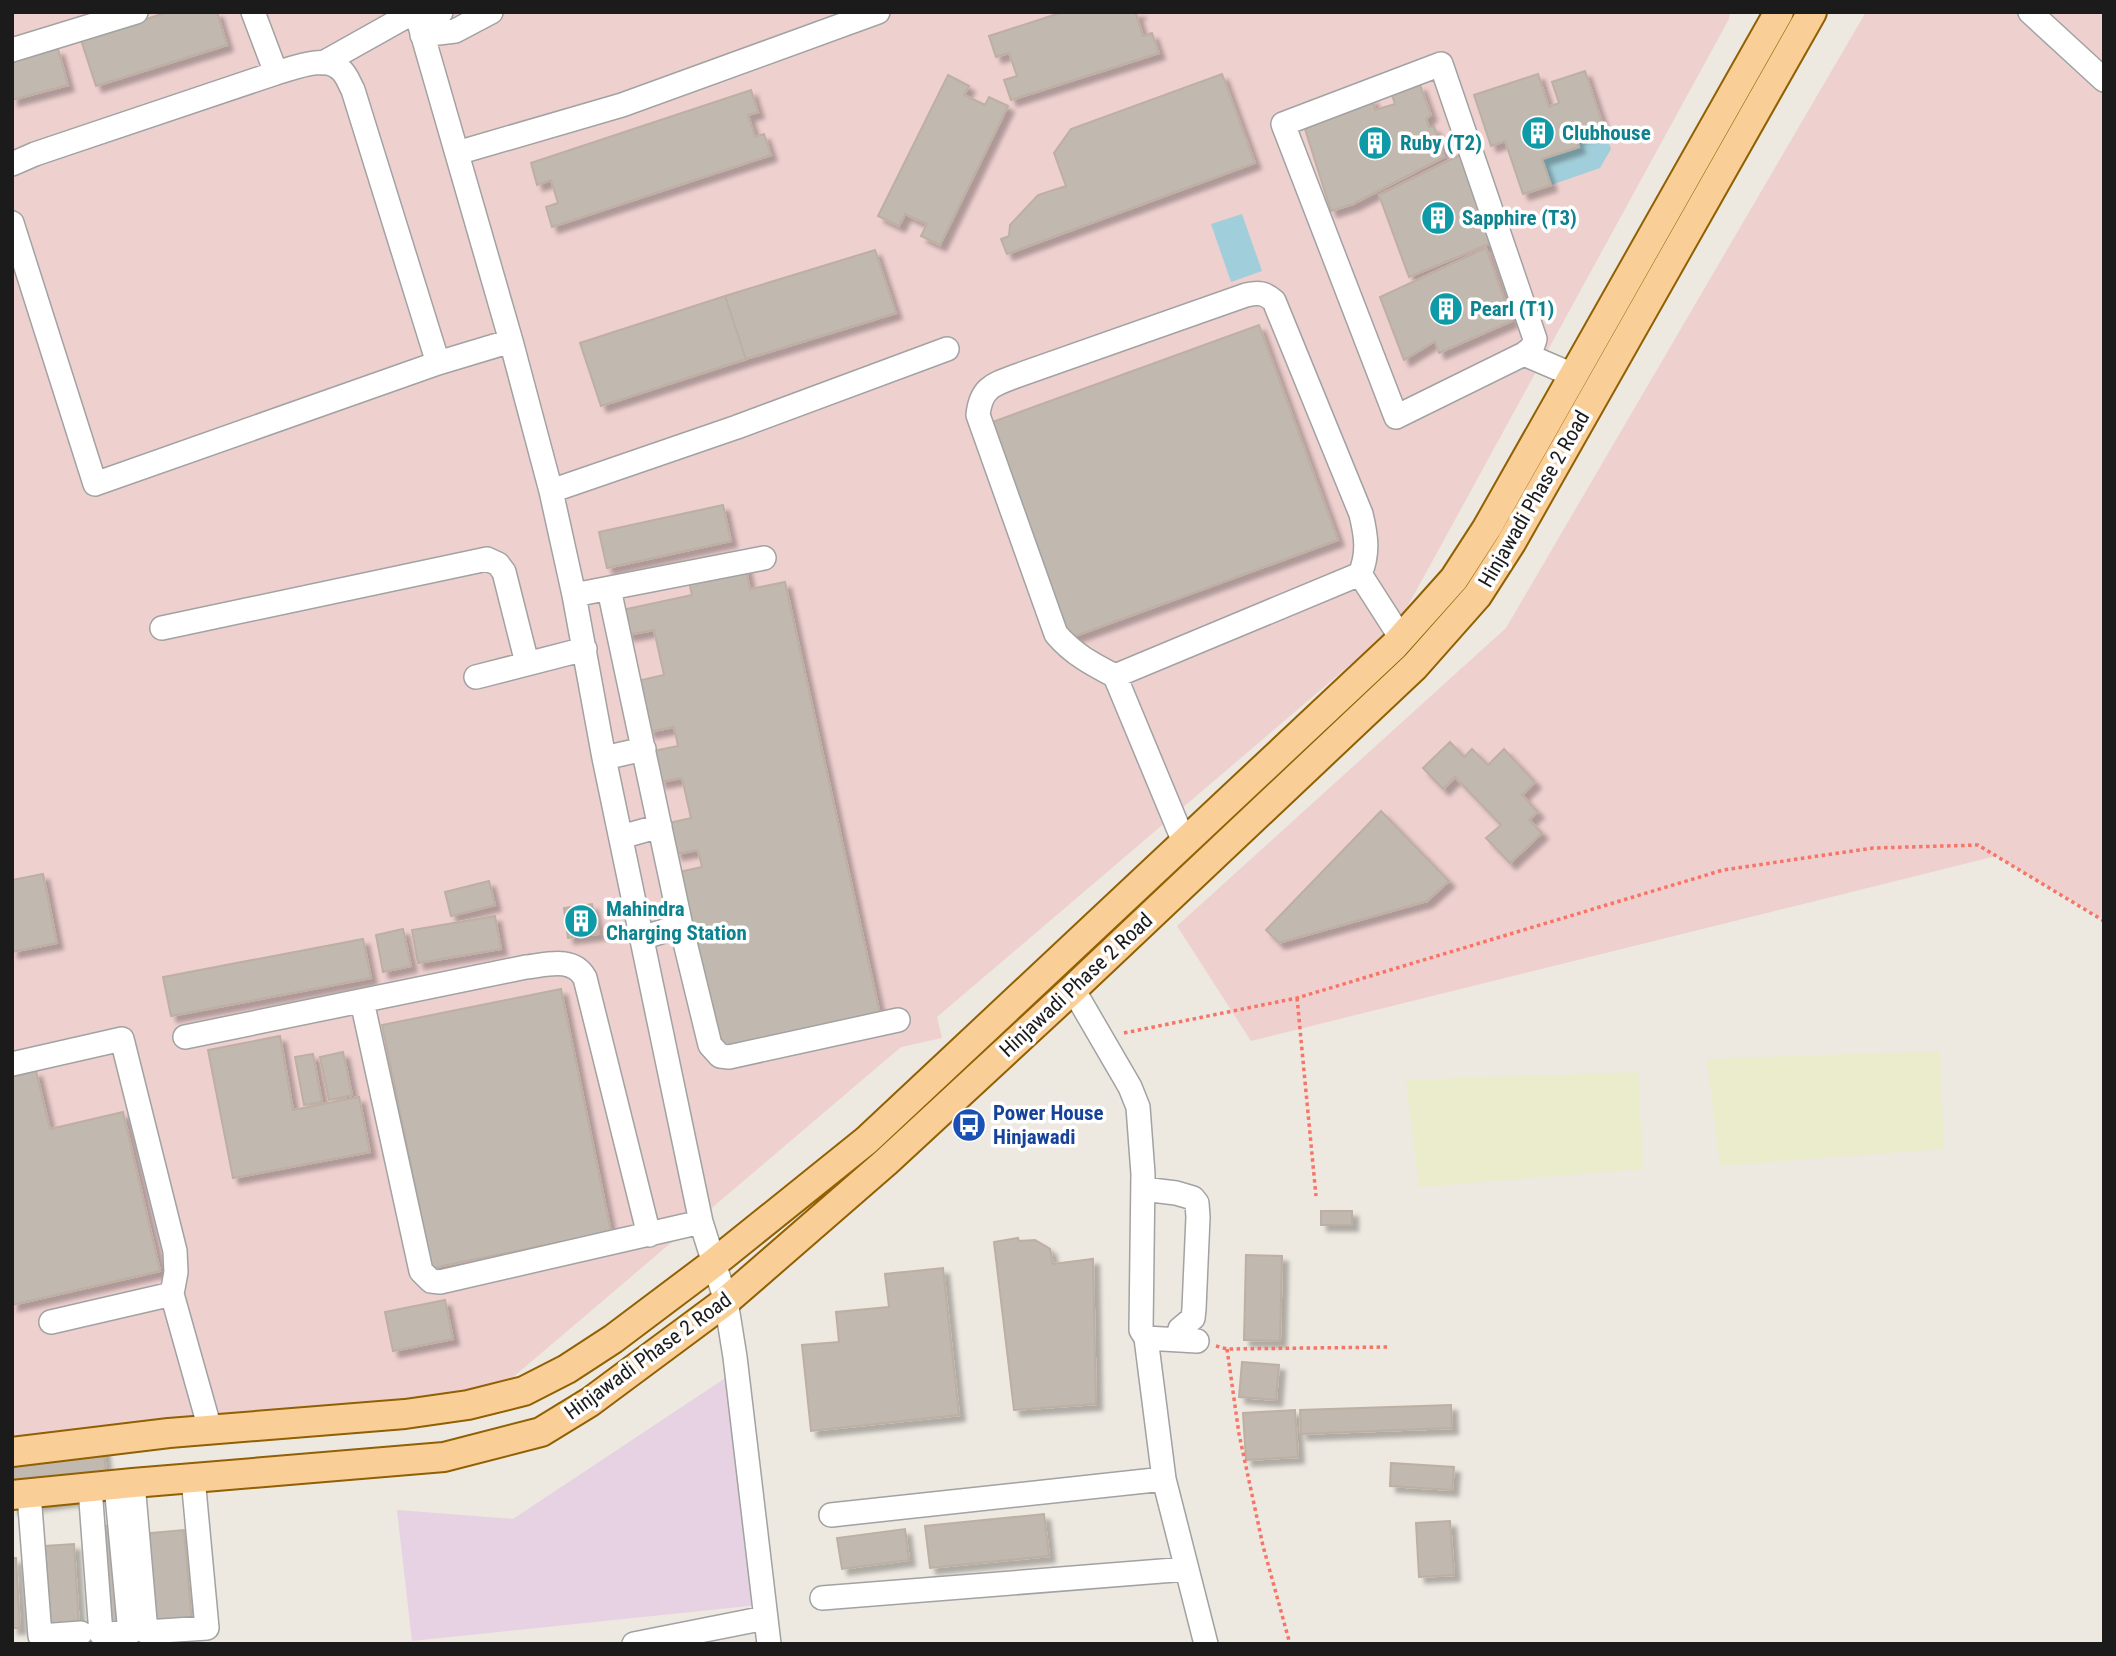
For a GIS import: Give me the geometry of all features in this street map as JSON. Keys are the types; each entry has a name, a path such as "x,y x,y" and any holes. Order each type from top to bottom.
{"main road":[{"name":"Hinjawadi Phase 2 Road","path":"12,1452 210,1429 405,1414 468,1405 524,1391 568,1369 613,1339 714,1263 867,1140 1407,632 1454,579 1487,528 1779,12"},
{"name":"Hinjawadi Phase 2 Road","path":"20,1494 444,1457 494,1446 541,1432 590,1402 726,1301 886,1162 1073,989 1415,666 1477,596 1511,543 1812,12"},
{"path":"1407,632 1433,646"}],"street":[{"path":"12,50 136,12"},
{"path":"253,12 276,73"},
{"path":"323,63 415,12 511,341 551,491 574,595 604,758 701,1222 726,1301 746,1443 769,1644"},
{"path":"422,35 441,12"},
{"path":"422,35 455,31 491,12"},
{"path":"457,153 622,105 878,12"},
{"path":"2030,12 2104,80"},
{"path":"12,164 276,73 304,65 334,64 342,71 353,90 438,363"},
{"path":"1524,354 1532,348 1535,339 1441,64 1283,124 1396,417 1524,354 1573,375"},
{"path":"12,223 95,484 438,363 511,341"},
{"path":"1115,676 1360,574 1365,563 1366,535 1361,514 1274,301 1266,294 1257,292 1246,295 992,386 983,394 978,415 1056,634 1068,648 1087,662 1115,676 1184,842"},
{"path":"551,491 737,427 947,349"},
{"path":"574,595 764,558"},
{"path":"162,628 487,559 498,564 503,572 527,663"},
{"path":"1360,574 1407,632"},
{"path":"609,589 681,926 710,1045 720,1056 729,1056 898,1020"},
{"path":"476,677 585,649"},
{"path":"604,758 644,749"},
{"path":"621,838 660,827"},
{"path":"641,938 681,926"},
{"path":"185,1037 526,967 561,963 580,970 585,978 649,1235"},
{"path":"1073,989 1130,1087 1138,1107 1143,1189 1141,1330 1146,1338 1164,1479 1206,1644"},
{"path":"362,1001 421,1271 431,1281 440,1282 701,1222"},
{"path":"12,1064 122,1039 175,1251 176,1272 172,1294 210,1429"},
{"path":"1143,1189 1193,1198 1197,1203 1198,1217 1193,1318 1180,1329 1188,1340 1146,1338"},
{"path":"51,1322 172,1294"},
{"path":"113,1485 146,1632 207,1628 192,1478"},
{"path":"831,1515 1164,1479"},
{"path":"113,1485 119,1520 130,1633 101,1633 92,1524 113,1485"},
{"path":"20,1494 40,1636 81,1633"},
{"path":"92,1524 119,1520"},
{"path":"822,1598 1187,1569"},
{"path":"634,1644 765,1618"}],"path":[{"path":"1101,1037 1297,998 1723,870 1873,848 1978,845 2104,921"},
{"path":"1297,998 1316,1196"},
{"path":"1290,1644 1262,1546 1239,1434 1227,1349 1390,1347"}],"shaded area":[{"path":"12,12 1730,12 1729,19 1398,624 937,1017 942,1038 901,1047 491,1396 12,1446"},
{"path":"1866,12 2104,12 2104,920 1996,856 1251,1041 1177,926 1506,628"},
{"path":"730,1375 758,1605 412,1641 397,1510 513,1519"}],"green space":[{"path":"1940,1051 1944,1149 1720,1166 1707,1059"},
{"path":"1638,1072 1643,1169 1419,1187 1406,1080"}],"water":[{"path":"1604,128 1611,149 1600,168 1551,185 1542,159 1576,138"},
{"path":"1242,214 1262,271 1231,282 1211,224"}],"building":[{"path":"168,12 217,12 227,45 96,86 81,40"},
{"path":"1063,12 1141,12 1136,14 1143,36 1152,33 1159,53 1011,100 1004,80 1017,76 1009,53 996,57 989,36"},
{"path":"58,49 68,85 12,100 12,61"},
{"name":"Clubhouse","path":"1585,71 1604,128 1576,138 1579,147 1542,159 1551,185 1523,194 1505,141 1491,146 1474,95 1538,74 1549,107 1559,103 1552,82"},
{"path":"1222,74 1255,163 1007,254 1001,239 1009,236 1010,225 1038,195 1066,186 1054,153 1071,129"},
{"path":"948,75 969,86 964,95 985,105 989,97 1008,106 940,245 921,236 927,224 905,214 899,226 878,216"},
{"name":"Ruby (T2)","path":"1420,85 1431,115 1426,119 1429,127 1434,127 1444,157 1353,204 1331,211 1305,129 1372,98 1375,110 1395,104 1392,95"},
{"path":"751,90 758,112 748,115 755,137 764,134 771,155 552,227 546,207 558,203 551,180 537,185 531,163"},
{"name":"Sapphire (T3)","path":"1464,153 1496,241 1409,277 1379,195"},
{"name":"Pearl (T1)","path":"1486,248 1512,321 1439,353 1435,341 1404,360 1380,297"},
{"path":"875,250 896,313 746,359 725,296"},
{"path":"725,296 746,359 601,406 580,343"},
{"path":"1259,325 1338,540 1067,639 987,424"},
{"path":"723,505 731,541 607,568 599,532"},
{"path":"745,565 750,589 785,582 880,1014 719,1048 679,872 702,867 698,850 676,854 669,823 691,818 682,778 660,782 653,751 678,746 674,727 649,732 637,681 664,675 654,630 627,635 622,610 692,595 688,577"},
{"path":"1450,742 1464,757 1472,749 1488,765 1504,749 1535,782 1522,795 1538,812 1529,820 1542,833 1510,863 1486,838 1501,825 1455,777 1443,789 1423,768"},
{"path":"1381,811 1449,881 1427,901 1279,943 1266,930"},
{"path":"43,874 57,943 12,952 12,880"},
{"path":"489,881 495,905 451,916 445,892"},
{"name":"Mahindra Charging Station","path":"592,904 599,934 568,938 564,908"},
{"path":"495,916 501,949 418,963 412,930"},
{"path":"403,929 411,966 383,972 376,935"},
{"path":"363,939 371,978 171,1016 163,977"},
{"path":"561,989 611,1232 432,1268 382,1025"},
{"path":"280,1036 293,1110 359,1097 370,1152 233,1178 208,1050"},
{"path":"343,1052 352,1095 329,1100 320,1057"},
{"path":"313,1054 322,1102 304,1105 295,1057"},
{"path":"36,1071 50,1129 123,1112 160,1271 12,1305 12,1077"},
{"path":"1321,1211 1352,1211 1352,1225 1321,1225"},
{"path":"1018,1238 1019,1241 1035,1240 1050,1249 1053,1264 1093,1259 1096,1404 1014,1410 994,1242"},
{"path":"1246,1255 1282,1256 1280,1341 1244,1340"},
{"path":"943,1268 959,1415 811,1431 802,1345 839,1342 836,1312 889,1307 885,1274"},
{"path":"445,1300 453,1339 393,1351 385,1312"},
{"path":"1242,1362 1279,1365 1276,1400 1239,1397"},
{"path":"1451,1405 1452,1428 1301,1434 1300,1410"},
{"path":"1295,1410 1298,1457 1246,1460 1243,1413"},
{"path":"101,1429 109,1495 12,1508 12,1441"},
{"path":"1391,1463 1454,1467 1452,1490 1390,1486"},
{"path":"1044,1514 1049,1556 930,1568 925,1526"},
{"path":"1450,1521 1454,1575 1419,1577 1416,1523"},
{"path":"117,1525 125,1629 103,1630 95,1527"},
{"path":"905,1529 909,1560 842,1569 837,1538"},
{"path":"184,1530 192,1624 150,1628 141,1534"},
{"path":"74,1544 79,1626 51,1628 45,1546"},
{"path":"12,1558 16,1558 20,1628 12,1628"}],"place":[{"name":"Clubhouse","path":"1538,133"},
{"name":"Ruby (T2)","path":"1375,143"},
{"name":"Sapphire (T3)","path":"1438,218"},
{"name":"Pearl (T1)","path":"1446,309"},
{"name":"Mahindra Charging Station","path":"581,921"},
{"name":"Power House Hinjawadi","path":"969,1125"}]}
